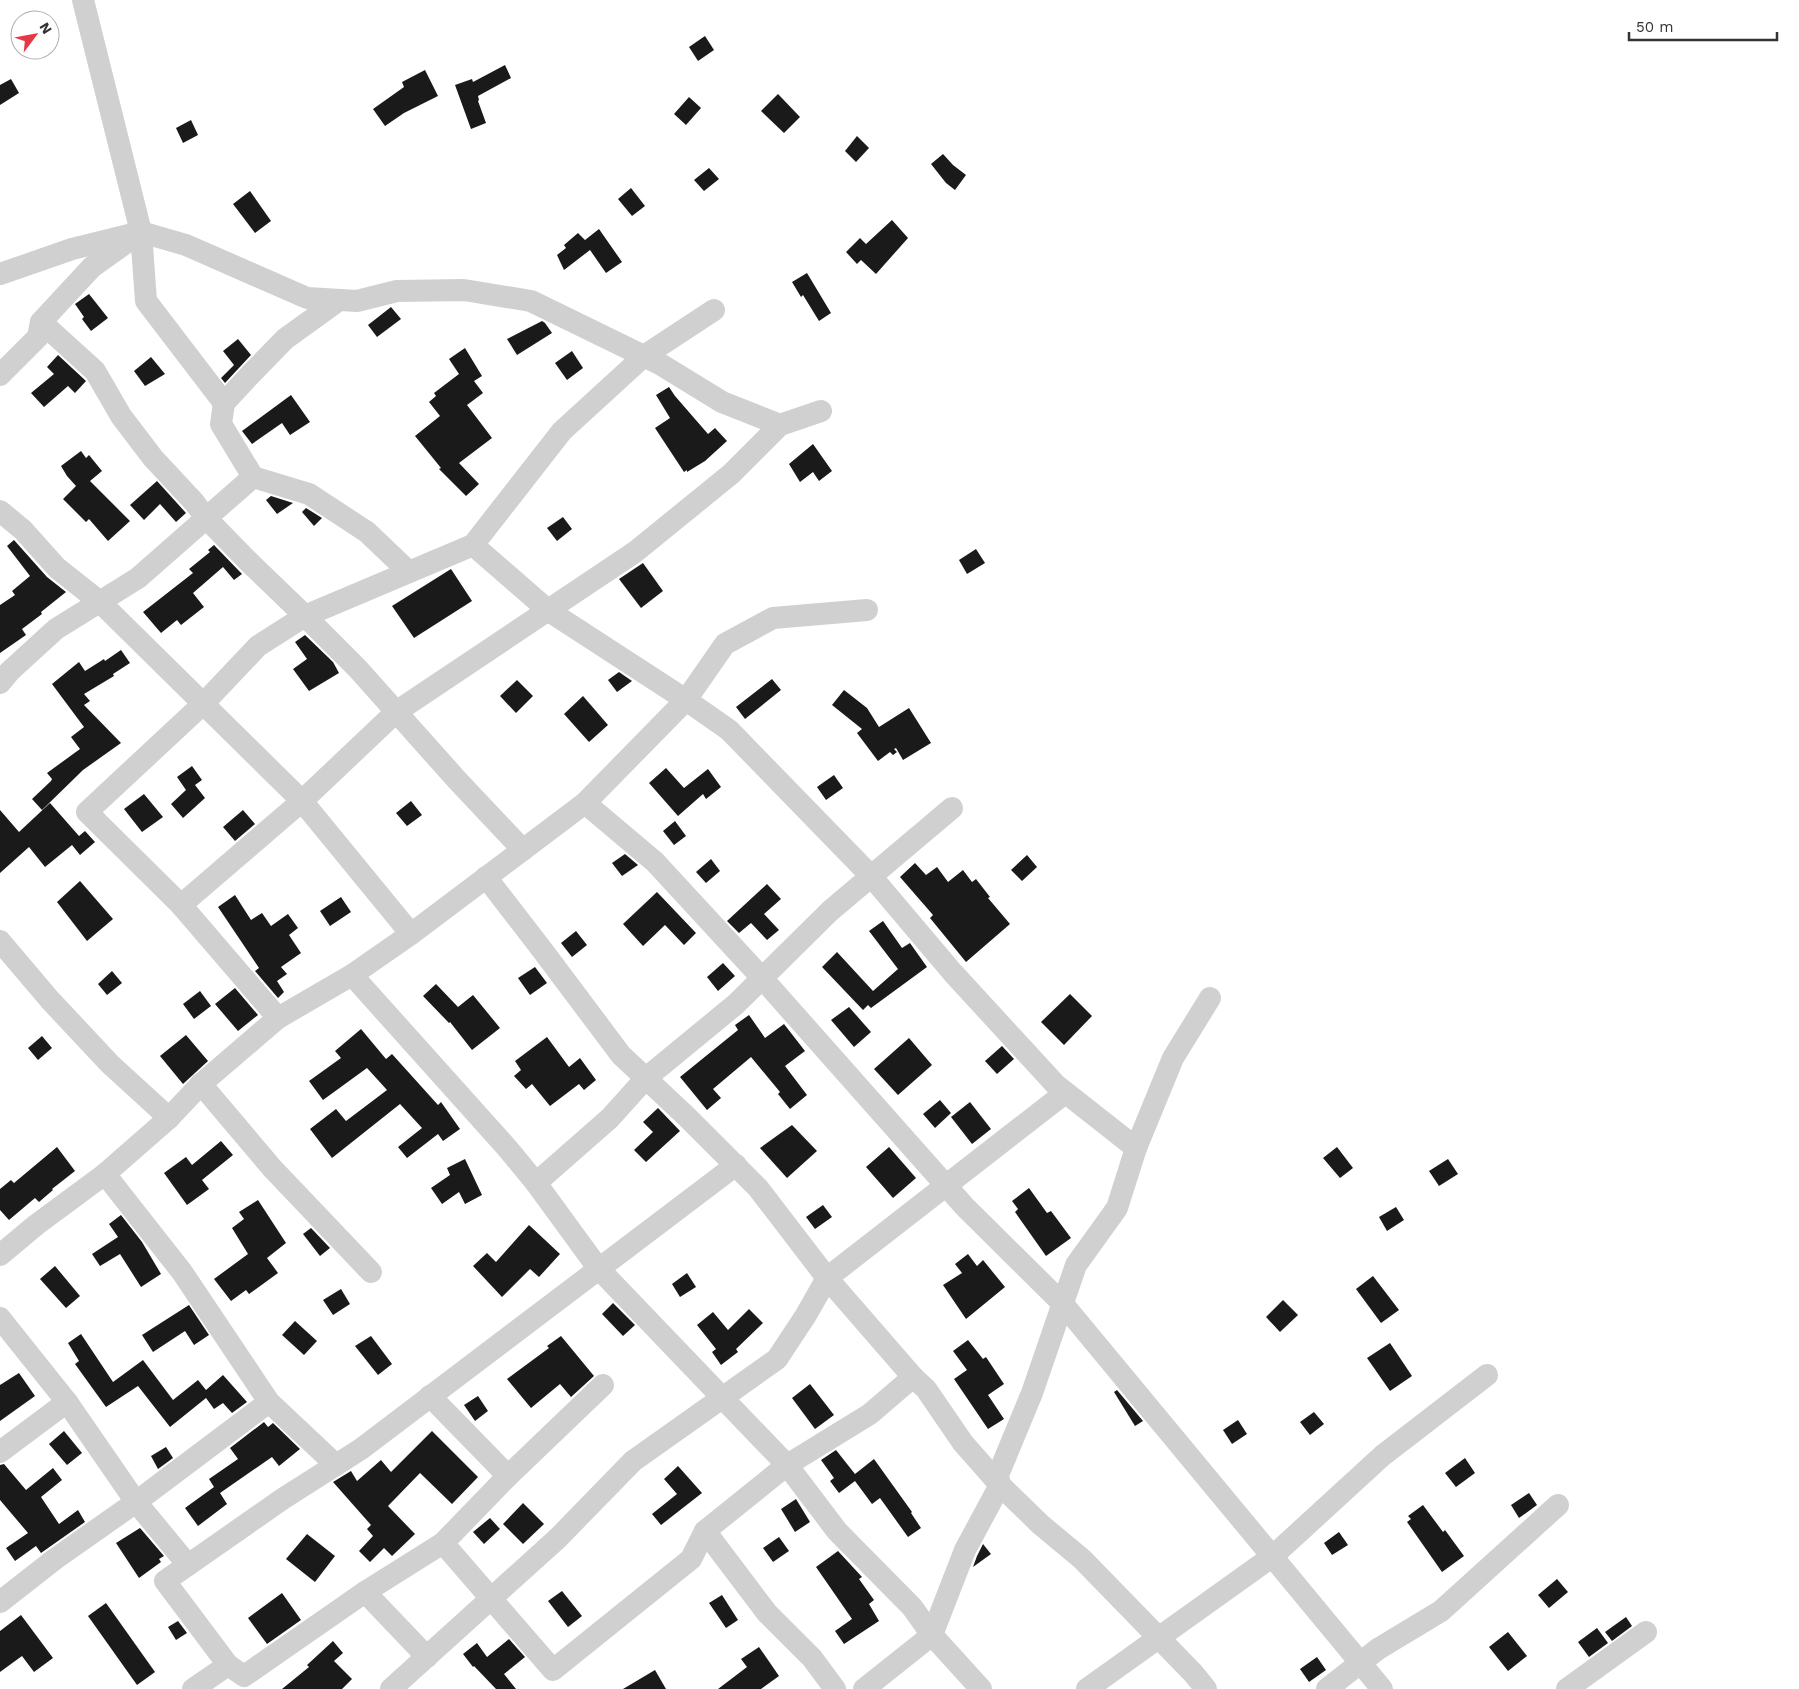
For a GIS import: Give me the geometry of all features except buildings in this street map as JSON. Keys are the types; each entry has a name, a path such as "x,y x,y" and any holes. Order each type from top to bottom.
{"street":[{"path":"83,0 141,232 146,301 224,403"},
{"path":"0,375 38,337 41,322 92,267 141,232"},
{"path":"0,274 72,249 141,232 186,245 306,298 357,301 397,291 464,290 531,301 644,356 722,402 780,425"},
{"path":"339,300 285,339 224,403 221,424 253,477 309,494 366,532 409,572"},
{"path":"278,1018 180,905 88,812 204,703 258,646 305,616 473,545 562,431 644,356 714,310"},
{"path":"41,322 95,371 126,423 153,458 194,502 206,518 305,616 523,850"},
{"path":"180,905 302,801 396,712 635,552 731,474 780,425 820,411"},
{"path":"0,683 10,671 56,629 138,578 253,477"},
{"path":"0,511 23,530 57,568 100,602 302,801 411,934"},
{"path":"473,545 550,610 729,730 871,876 953,973 1056,1085 1136,1148"},
{"path":"0,1255 36,1225 105,1174 169,1118 201,1084 278,1018 352,975 411,934 585,803 686,700 725,644 773,618 867,610"},
{"path":"585,803 655,862 762,978 965,1207 1062,1304 1382,1689"},
{"path":"536,1183 610,1118 646,1078 736,1004 830,912 952,808"},
{"path":"486,878 543,950 621,1055 758,1188 827,1278 913,1377 926,1389 963,1443 1000,1485 1040,1524 1082,1559 1193,1673 1206,1689"},
{"path":"0,941 50,1000 110,1064 169,1118"},
{"path":"352,975 536,1183 598,1268 787,1465 837,1531 912,1607 932,1635 981,1689"},
{"path":"864,1689 932,1635 965,1550 1000,1485 998,1475 1032,1393 1076,1264 1117,1208 1136,1148 1173,1058 1210,998"},
{"path":"201,1084 272,1168 371,1272"},
{"path":"391,1689 558,1538 633,1460 723,1399 777,1359 806,1315 827,1278 1066,1093"},
{"path":"603,1385 508,1476 443,1543 365,1592 244,1676 228,1665 165,1581 361,1449 736,1165"},
{"path":"105,1174 182,1272 269,1402 336,1465"},
{"path":"0,1318 67,1402 136,1502 188,1565"},
{"path":"1087,1689 1273,1556 1382,1456 1487,1375"},
{"path":"443,1543 553,1670 691,1559 705,1531 787,1465 870,1414 913,1377"},
{"path":"430,1396 508,1476"},
{"path":"0,1452 67,1402"},
{"path":"0,1602 55,1559 136,1502 269,1402"},
{"path":"1327,1689 1378,1649 1441,1611 1558,1505"},
{"path":"705,1531 767,1613 812,1658 835,1689"},
{"path":"365,1592 427,1657"},
{"path":"1567,1689 1646,1632"},
{"path":"193,1689 228,1665"}]}
